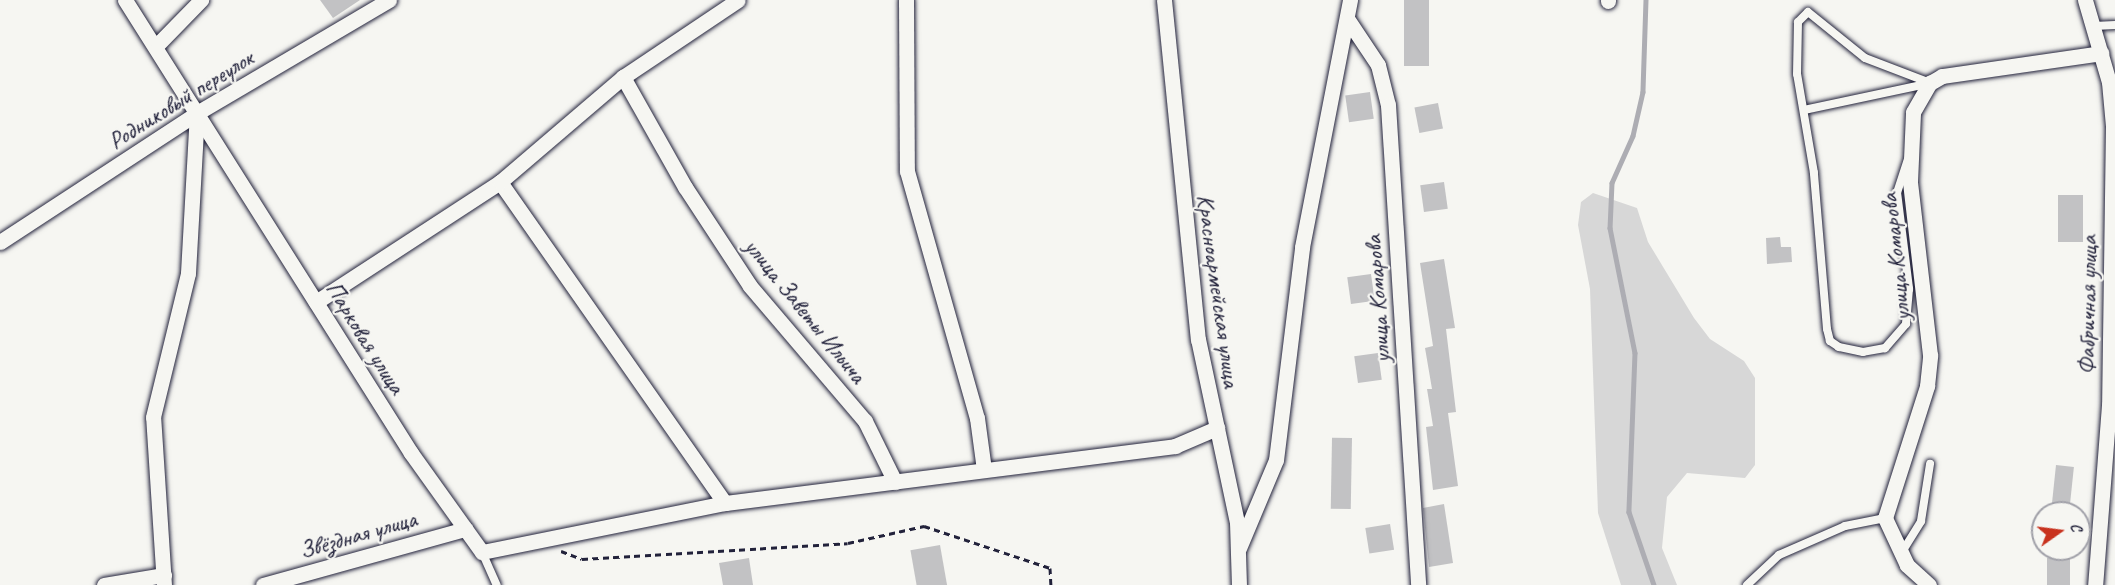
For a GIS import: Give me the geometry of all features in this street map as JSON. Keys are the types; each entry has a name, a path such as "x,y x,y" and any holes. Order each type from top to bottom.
{"street":[{"name":"Парковая улица","path":"125,0 158,44 197,113 316,302 482,552"},
{"path":"158,44 201,0"},
{"name":"Родниковый переулок","path":"0,242 197,113 389,0"},
{"path":"316,302 500,182 624,77 738,0"},
{"path":"906,0 907,171 977,418 984,470"},
{"name":"Красноармейская улица","path":"1164,0 1198,339 1239,548 1239,585"},
{"path":"1239,548 1276,459 1302,247 1348,20 1350,0"},
{"name":"Фабричная улица","path":"2085,0 2101,53 2114,126 2109,405 2095,585"},
{"name":"улица Комарова","path":"1348,20 1378,65 1388,105 1419,585"},
{"path":"1930,83 1959,71 2101,53"},
{"name":"улица Заветы Ильича","path":"624,77 685,188 750,286 865,421 896,482"},
{"name":"улица Комарова","path":"1885,518 1927,386 1930,355 1910,157 1913,112 1930,83"},
{"path":"104,585 164,580 153,417 189,273 197,113"},
{"path":"500,182 725,503"},
{"path":"482,552 725,503 1175,446 1217,428"},
{"path":"1885,518 1902,552 1929,585"},
{"name":"Звёздная улица","path":"263,585 465,529"}],"lane":[{"path":"1910,157 1900,172 1897,192 1909,298 1906,324 1885,348 1863,352 1839,347 1830,342 1827,329 1796,32 1808,12 1865,58 1930,83"},
{"path":"2094,26 2115,25"},
{"path":"1804,110 1930,83"},
{"path":"1902,552 1921,521 1930,464"},
{"path":"1747,585 1779,555 1845,526 1885,518"},
{"name":"Парковая улица","path":"482,552 497,585"}],"path":[{"path":"533,542 582,559 848,543 924,526 1050,568 1051,585"}],"shaded area":[{"path":"1593,193 1637,208 1648,242 1694,318 1710,339 1744,361 1755,378 1755,465 1745,478 1687,473 1667,497 1662,548 1677,585 1621,585 1598,513 1590,289 1578,225 1581,202"}],"building":[{"path":"320,0 360,0 333,18"},
{"path":"1404,0 1429,0 1429,66 1404,66"},
{"path":"1370,92 1374,119 1349,122 1345,95"},
{"path":"1438,103 1443,129 1419,133 1414,108"},
{"path":"1444,182 1448,209 1424,212 1420,185"},
{"path":"2058,195 2083,195 2083,242 2058,242"},
{"path":"1780,237 1781,247 1791,247 1792,262 1767,264 1766,238"},
{"path":"1444,259 1455,328 1446,329 1456,412 1448,413 1458,486 1433,490 1426,427 1433,426 1427,389 1432,389 1425,348 1433,346 1420,263"},
{"path":"1371,274 1375,301 1351,304 1347,277"},
{"path":"1378,353 1382,380 1358,383 1354,356"},
{"path":"1332,438 1352,438 1351,509 1331,509"},
{"path":"2056,465 2074,467 2070,501 2052,501"},
{"path":"1444,504 1453,563 1429,567 1423,508"},
{"path":"1390,524 1394,550 1369,554 1365,528"},
{"path":"940,545 947,585 917,585 910,550"},
{"path":"749,558 753,585 723,585 719,563"},
{"path":"2047,561 2070,561 2070,585 2047,585"}],"waterway":[{"path":"1646,0 1643,92 1633,136 1612,183 1610,228 1635,353 1629,512 1654,585"}]}
